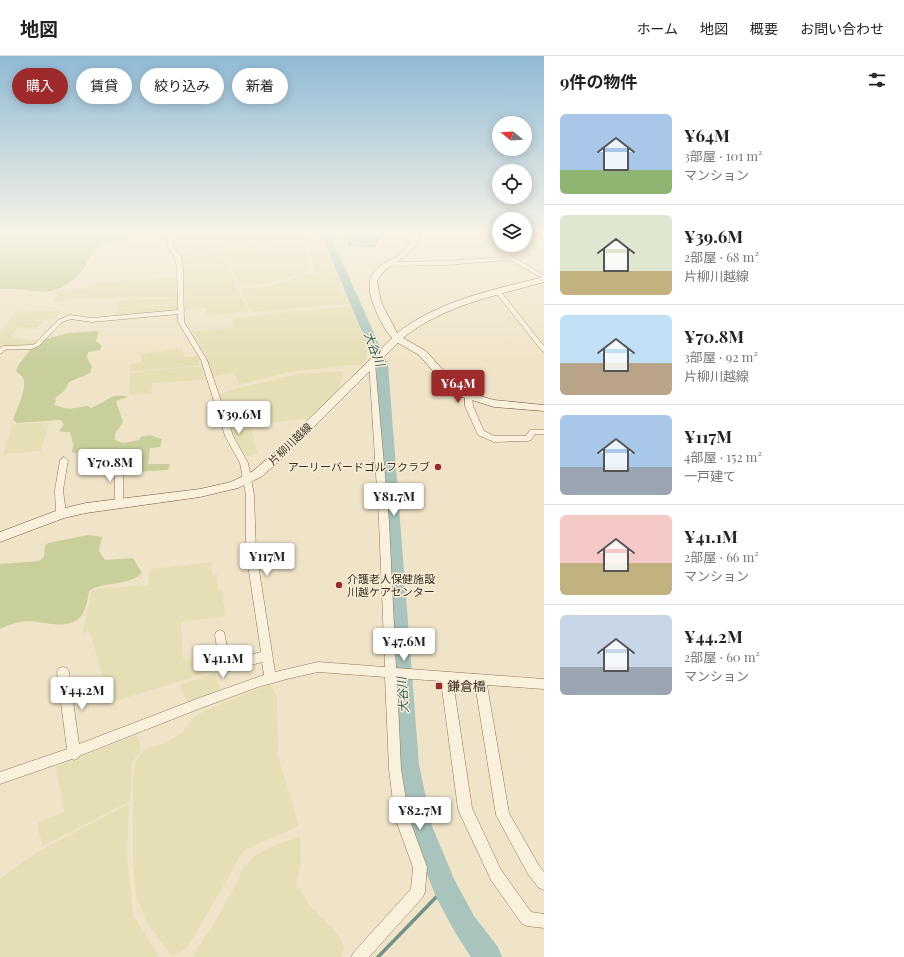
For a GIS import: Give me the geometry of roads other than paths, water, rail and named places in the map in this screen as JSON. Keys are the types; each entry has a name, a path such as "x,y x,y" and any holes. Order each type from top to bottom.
{"main road":[{"path":"375,276 372,281 372,290 390,330 397,338 422,352 450,385 468,396 515,406 544,408"},
{"name":"片柳川越線","path":"0,537 61,514 86,508 217,490 248,480 268,466 397,338 424,318 453,306 544,278"}],"street":[{"path":"180,276 182,324 206,364 224,424 244,463 248,480 250,495 251,551 261,609 265,656 270,677"},
{"path":"499,293 544,350"},
{"path":"2,348 32,347 37,345 60,321 70,317 92,320 181,312"},
{"path":"359,957 418,892 420,867 402,818 395,769 384,521 373,362"},
{"path":"468,396 469,406 481,433 494,439 528,438 533,432 544,432"},
{"path":"61,514 59,490 64,460"},
{"path":"119,462 119,503"},
{"path":"220,635 226,668 265,656"},
{"path":"0,778 74,754 270,677 318,668 544,684"},
{"path":"63,672 74,754"},
{"path":"446,677 465,809 496,876 527,919 544,920"},
{"path":"480,679 503,815 533,868 544,883"}],"waterway":[{"name":"大谷川","path":"343,276 382,365 408,765 420,826 445,888 465,925 488,957"},
{"path":"378,957 445,888"}],"place":[{"name":"アーリーバードゴルフクラブ","path":"438,467"},
{"name":"介護老人保健施設 川越ケアセンター","path":"339,585"},
{"name":"鎌倉橋","path":"439,686"}]}
